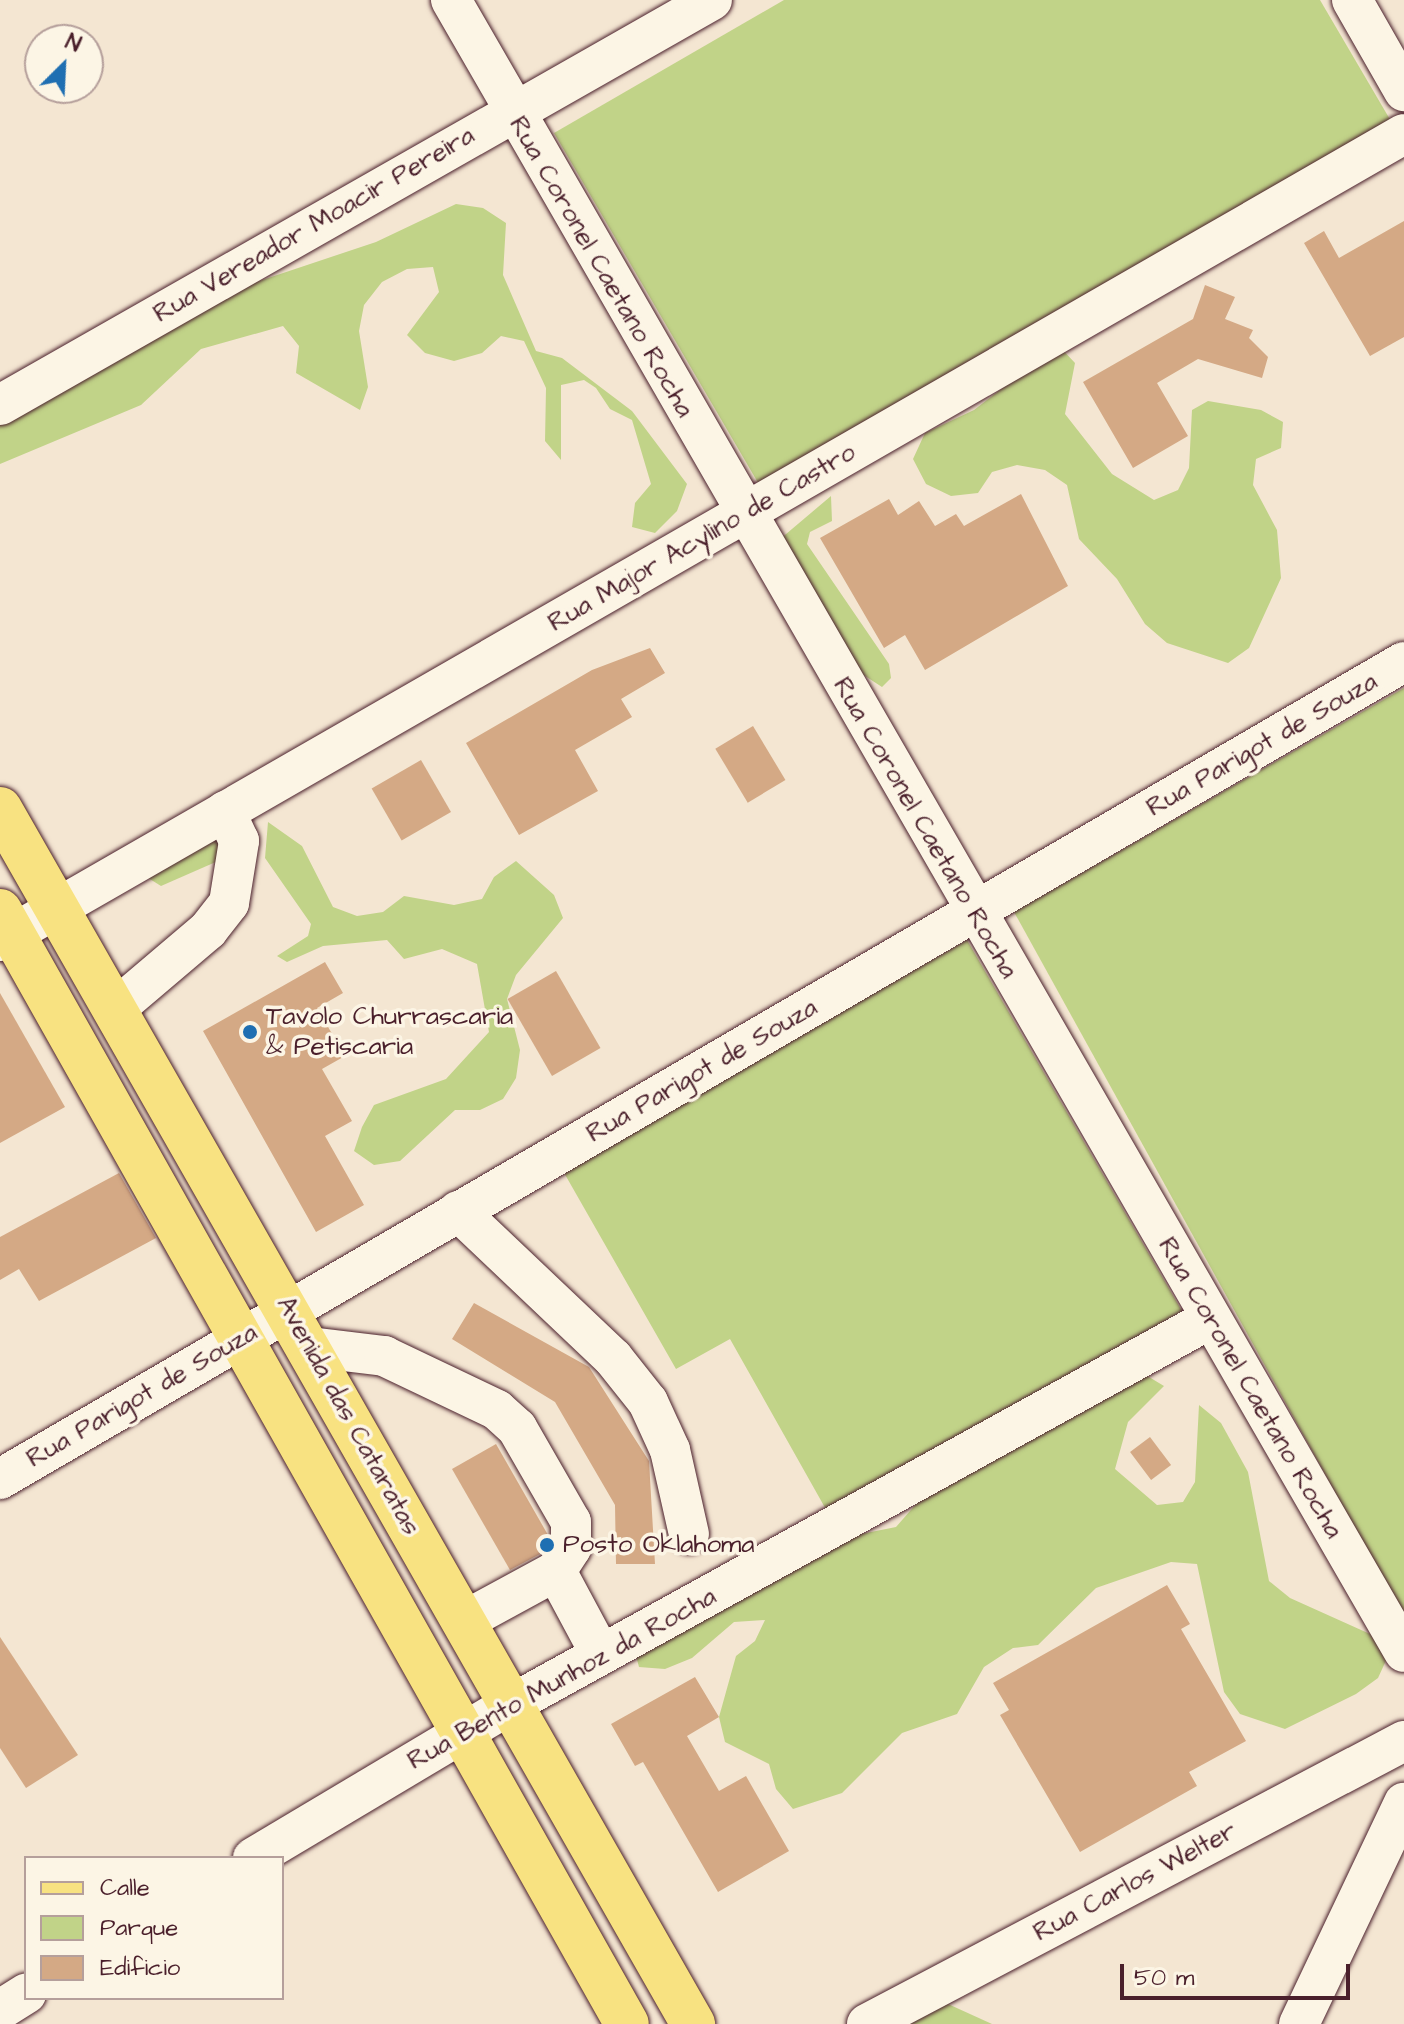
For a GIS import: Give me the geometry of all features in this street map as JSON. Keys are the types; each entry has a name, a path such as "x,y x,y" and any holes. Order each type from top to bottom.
{"main road":[{"name":"Avenida das Cataratas","path":"0,809 289,1309 508,1706 693,2024"},
{"name":"Avenida das Cataratas","path":"4,929 245,1336 459,1735 627,2024"}],"street":[{"name":"Rua Coronel Caetano Rocha","path":"451,0 743,515 1404,1652"},
{"name":"Rua Vereador Moacir Pereira","path":"0,405 712,0"},
{"path":"1352,0 1404,91"},
{"name":"Rua Major Acylino de Castro","path":"4,929 57,906 225,811 1404,134"},
{"name":"Rua Parigot de Souza","path":"0,1479 458,1211 976,914 1404,662"},
{"path":"115,1009 208,930 229,903 239,841 225,811"},
{"path":"458,1211 613,1358 648,1402 670,1450 689,1534"},
{"name":"Rua Bento Munhoz da Rocha","path":"256,1856 508,1706 1210,1319"},
{"path":"310,1347 416,1367 507,1419 571,1522 571,1548 556,1571 462,1622"},
{"path":"556,1571 601,1655"},
{"name":"Rua Carlos Welter","path":"867,2024 1404,1741"},
{"path":"1299,2024 1404,1803"},
{"path":"0,2010 24,1995"}],"green space":[{"path":"784,0 1320,0 1395,128 764,493 554,133"},
{"path":"456,204 483,208 506,223 503,275 536,351 562,358 632,411 687,484 677,511 655,533 632,527 635,503 651,484 632,420 610,409 596,388 584,380 561,385 561,460 545,441 546,388 524,341 501,336 482,353 454,361 425,353 407,335 439,292 433,267 407,269 382,282 364,305 359,331 368,387 360,410 296,373 299,346 283,326 201,349 141,405 0,464 0,420 217,295 376,242"},
{"path":"1058,345 1075,363 1065,414 1112,474 1154,500 1178,490 1189,468 1192,410 1208,401 1261,410 1283,422 1281,448 1256,459 1253,485 1277,530 1281,578 1249,648 1228,663 1167,643 1145,624 1117,579 1079,539 1067,485 1045,470 1017,465 992,472 978,493 951,496 926,484 913,459 925,433 974,410"},
{"path":"831,496 832,521 810,532 807,544 889,664 891,678 882,687 862,674 779,540"},
{"path":"1404,688 1404,1617 1014,912"},
{"path":"268,822 302,846 333,907 357,916 383,912 404,896 454,905 482,899 494,877 516,861 554,895 563,918 516,975 507,999 520,1050 516,1078 503,1099 480,1110 455,1110 400,1161 374,1165 354,1151 362,1127 374,1105 446,1079 489,1032 477,964 442,949 404,959 387,940 323,946 287,962 277,956 308,936 311,924 265,858"},
{"path":"222,835 218,861 161,886 145,876"},
{"path":"967,940 1182,1311 828,1513 730,1339 676,1369 563,1171"},
{"path":"1144,1374 1164,1386 1128,1422 1115,1469 1157,1505 1183,1502 1195,1482 1199,1405 1221,1423 1248,1472 1269,1581 1290,1598 1370,1634 1389,1654 1378,1678 1356,1694 1285,1729 1240,1714 1224,1692 1197,1564 1171,1562 1096,1588 1038,1645 1013,1648 984,1667 957,1714 902,1733 842,1793 793,1809 776,1789 769,1764 725,1742 719,1717 736,1656 755,1641 765,1620 734,1622 692,1658 665,1669 639,1667 636,1656 846,1537 896,1527 931,1487"},
{"path":"948,2004 992,2024 884,2024"}],"building":[{"path":"1404,221 1404,337 1370,356 1304,243 1324,231 1339,258"},
{"path":"1205,285 1235,297 1225,319 1253,330 1249,338 1268,357 1262,378 1198,359 1157,383 1188,436 1133,468 1083,382 1193,319"},
{"path":"1021,494 1068,586 925,670 905,635 884,648 820,538 889,499 898,515 919,501 935,526 956,514 964,526"},
{"path":"650,648 665,673 621,699 632,717 575,750 598,791 519,835 466,743 592,670"},
{"path":"753,726 785,780 748,803 715,749"},
{"path":"421,760 451,812 402,840 372,788"},
{"path":"325,962 343,993 317,1008 345,1056 322,1069 352,1121 325,1136 364,1205 316,1232 203,1031"},
{"path":"556,971 600,1048 552,1076 508,999"},
{"path":"0,993 65,1107 0,1143"},
{"path":"119,1173 156,1238 39,1301 19,1269 0,1280 0,1237"},
{"path":"474,1303 589,1367 649,1461 655,1564 616,1564 615,1505 555,1402 452,1339"},
{"path":"1150,1437 1171,1465 1151,1480 1130,1452"},
{"path":"496,1444 548,1535 540,1554 510,1570 452,1469"},
{"path":"1167,1585 1190,1624 1181,1629 1246,1741 1189,1772 1197,1786 1080,1852 1000,1715 1009,1710 993,1683"},
{"path":"0,1637 78,1755 26,1788 0,1748"},
{"path":"695,1677 719,1717 687,1736 719,1791 746,1776 789,1851 718,1892 643,1762 635,1766 611,1724"}],"place":[{"name":"Tavolo Churrascaria & Petiscaria","path":"250,1032"},
{"name":"Posto Oklahoma","path":"547,1545"}]}
